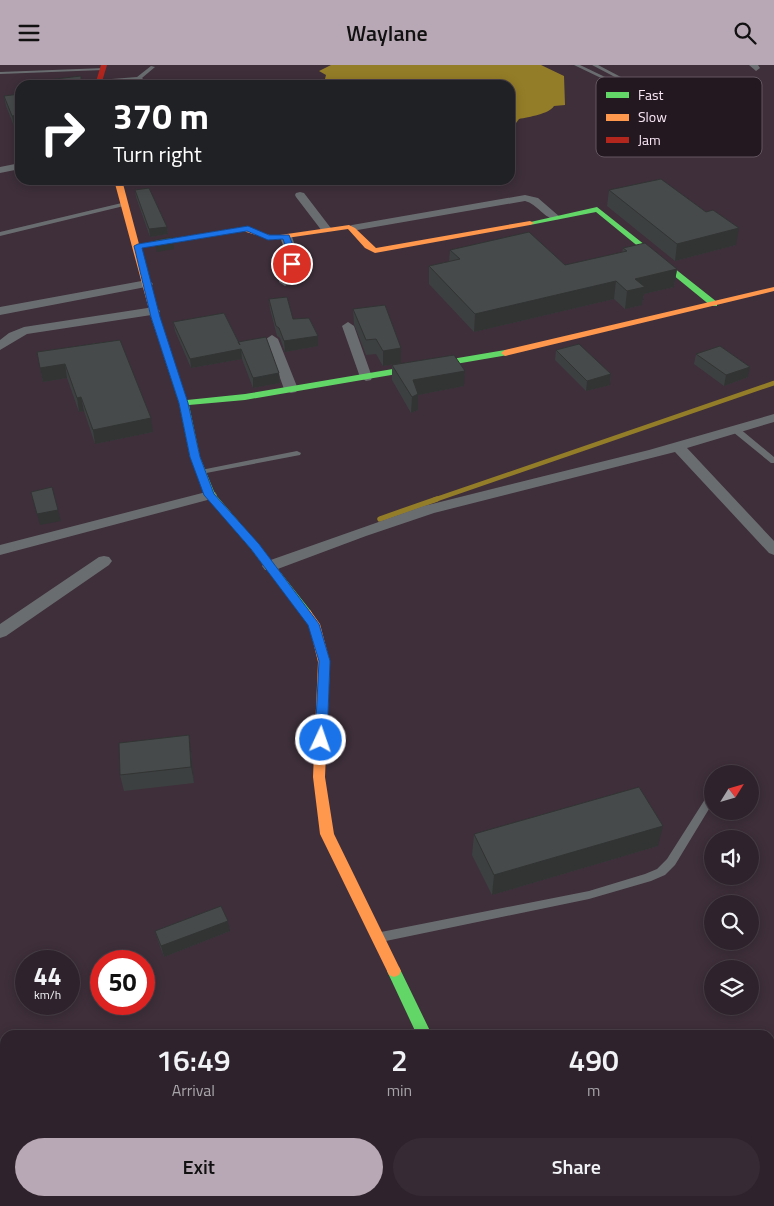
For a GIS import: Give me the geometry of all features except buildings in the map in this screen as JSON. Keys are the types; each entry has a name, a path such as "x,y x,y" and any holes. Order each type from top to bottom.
{"street":[{"path":"100,80 104,67"},
{"path":"0,170 15,167"},
{"path":"120,185 138,246 154,311 184,403 195,457 210,495 255,547 314,624 324,661 319,777 327,834 423,1030"},
{"path":"300,195 326,229"},
{"path":"138,246 243,229 252,229 268,238 286,237 326,229 352,228 525,198 534,200 555,217"},
{"path":"352,228 369,249 375,251 594,209 600,210 714,304"},
{"path":"285,282 289,267 294,259 286,237"},
{"path":"0,311 147,284"},
{"path":"184,403 245,397 506,353 774,289"},
{"path":"0,346 13,336 24,331 154,311"},
{"path":"348,326 366,377"},
{"path":"272,339 292,389"},
{"path":"270,566 358,533 450,503 678,447 774,418"},
{"path":"678,447 774,549"},
{"path":"0,550 210,495"},
{"path":"0,632 104,561"}],"lane":[{"path":"576,65 601,77"},
{"path":"594,65 618,77"},
{"path":"0,73 104,67"},
{"path":"122,80 138,78 153,67"},
{"path":"138,78 143,80"},
{"path":"0,234 126,204"},
{"path":"736,430 774,461"},
{"path":"201,471 297,453"},
{"path":"378,937 589,895 647,878 661,872 671,862 704,808"}],"shaded area":[{"path":"331,65 541,65 564,76 565,105 554,106 543,113 519,119 515,123 515,80 322,80 325,79 326,75 319,71"}],"waterway":[{"path":"434,500 774,383"},
{"path":"380,519 437,499"}],"traffic: fast":[{"path":"530,223 597,209 714,304"},
{"path":"184,403 245,397 505,353"},
{"path":"170,363 184,403 195,457 210,495 255,547 306,613"},
{"path":"394,971 423,1030"}],"traffic: slow":[{"path":"119,185 155,317 170,363"},
{"path":"142,246 243,229 273,238 349,227 367,246 375,251 530,223"},
{"path":"505,353 774,289"},
{"path":"306,613 314,624 324,662 319,777 327,834 394,971"}],"traffic: jam":[{"path":"100,80 104,65"}],"route":[{"path":"292,264 294,259 286,237 268,238 248,228 138,246 155,317 184,403 195,457 210,495 255,547 314,624 324,661 321,740"}]}
